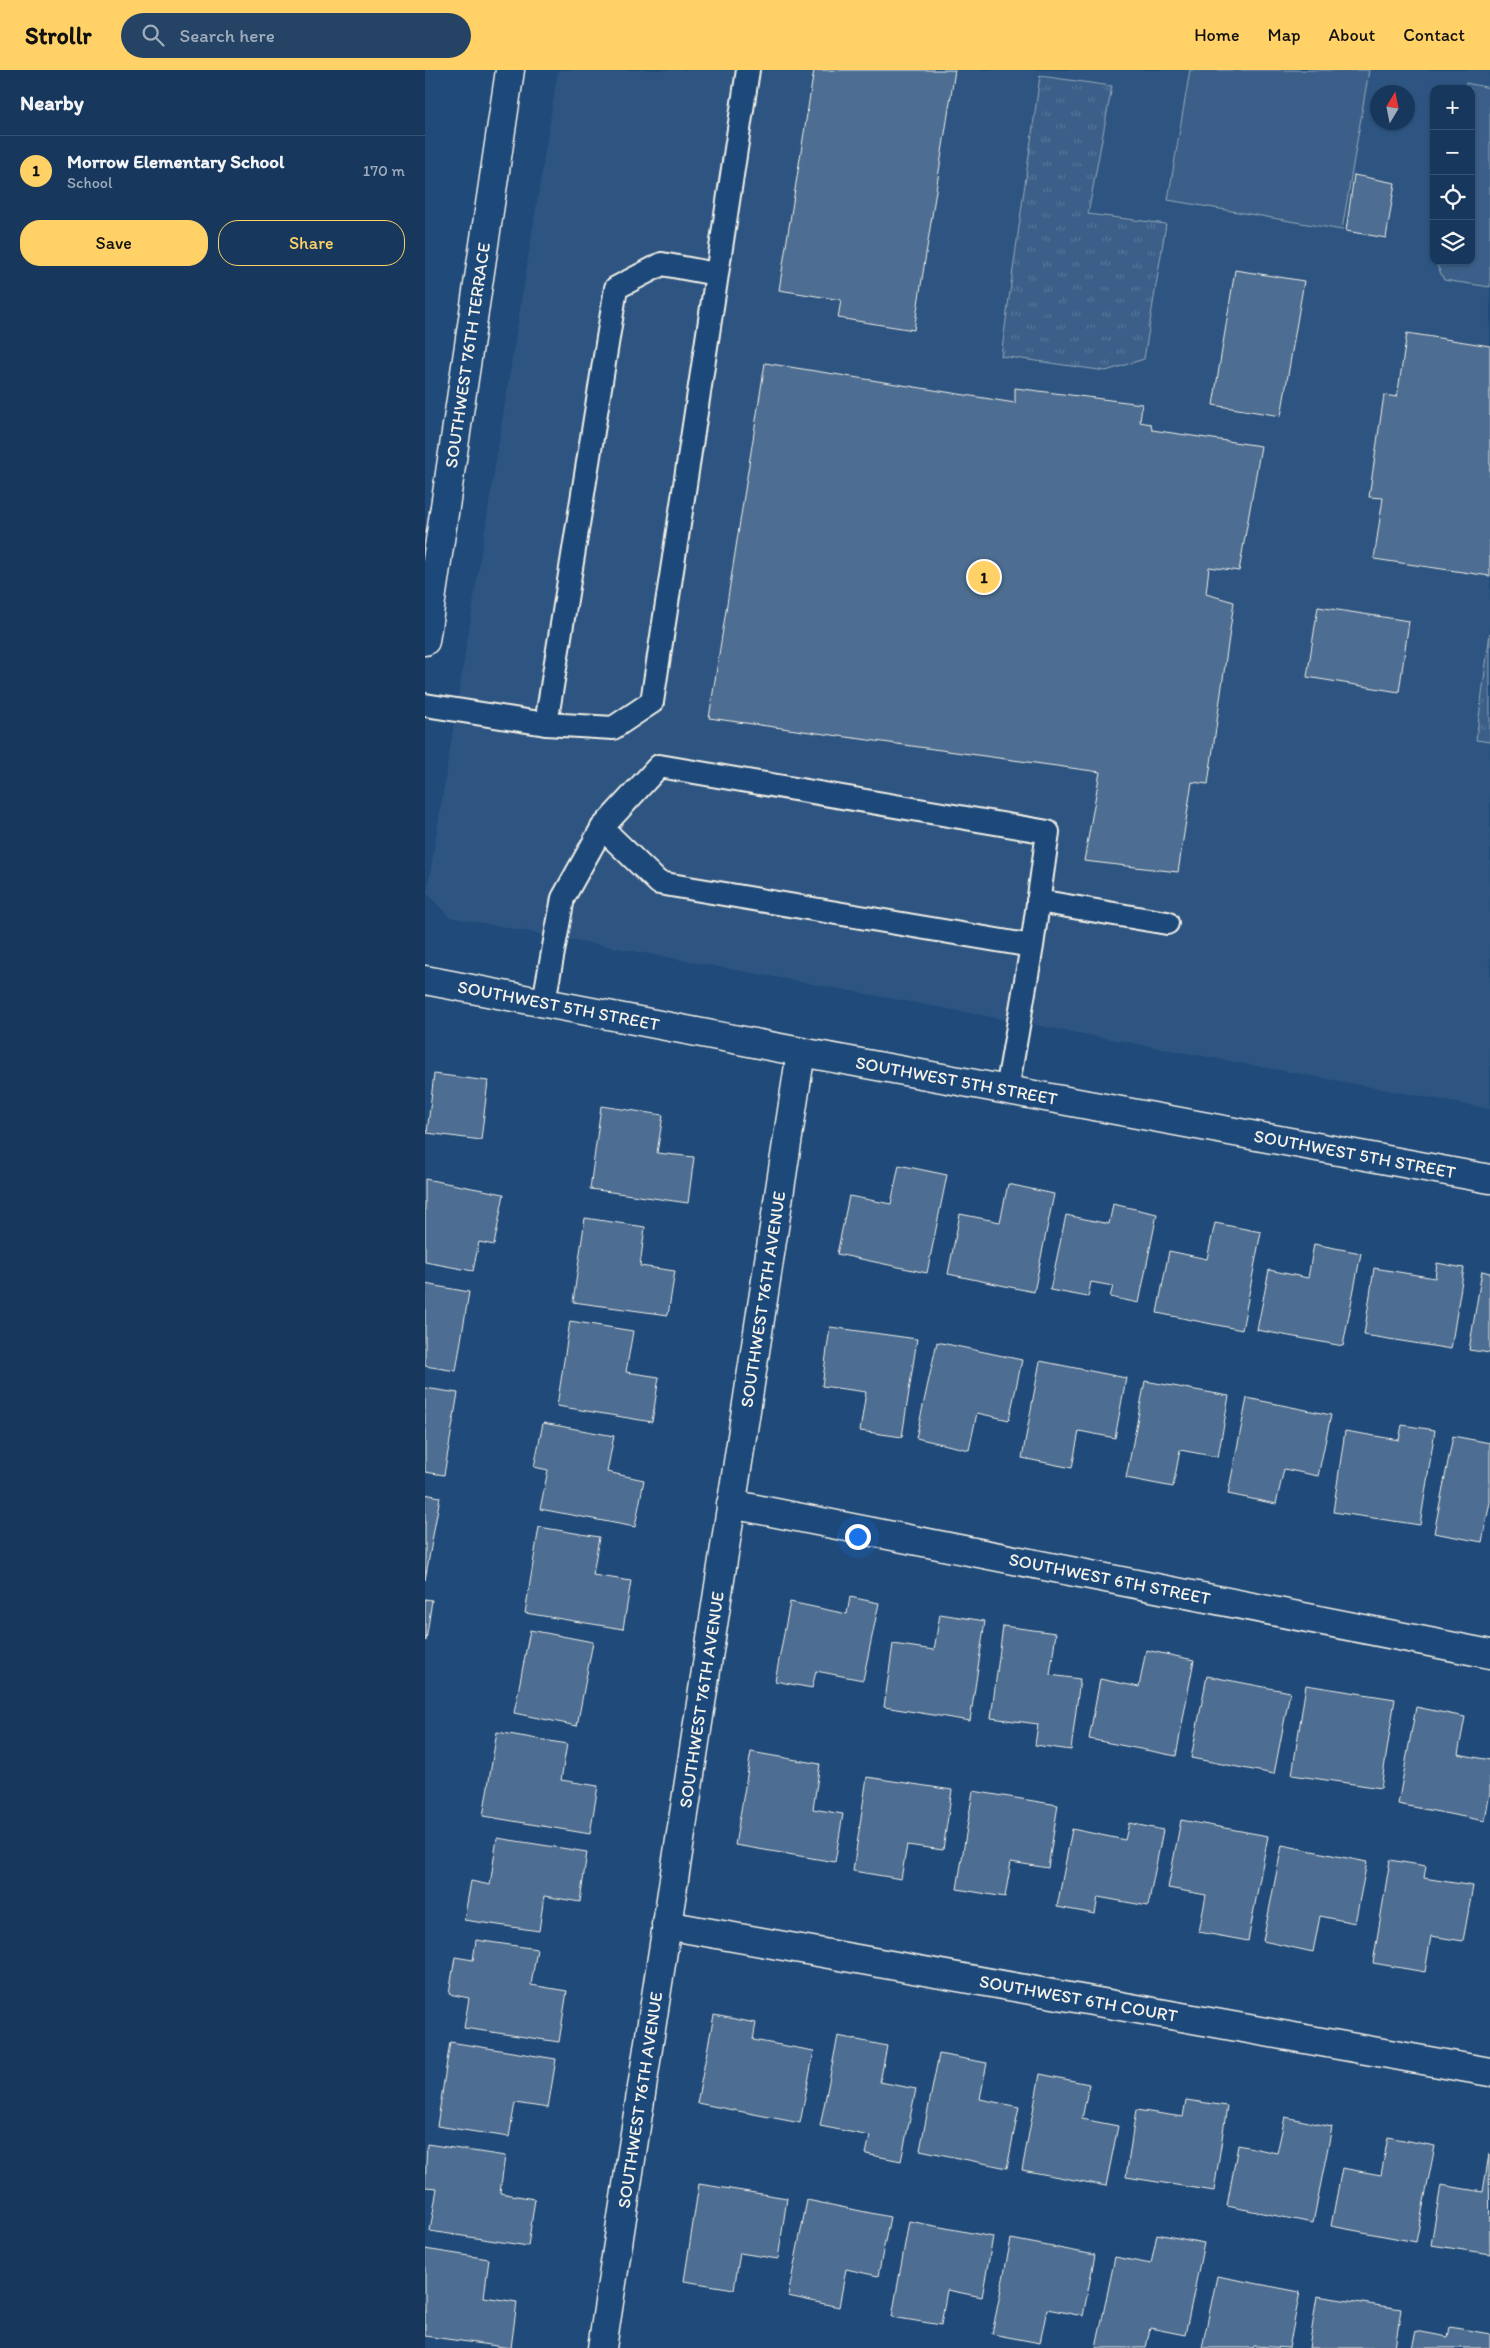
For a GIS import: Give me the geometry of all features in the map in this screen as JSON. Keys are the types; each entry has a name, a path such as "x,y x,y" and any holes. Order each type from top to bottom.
{"street":[{"name":"SOUTHWEST 76TH TERRACE","path":"425,641 434,524 510,70"},
{"name":"SOUTHWEST 5TH STREET","path":"425,980 801,1052 1490,1179"},
{"name":"SOUTHWEST 76TH AVENUE","path":"602,2348 801,1052"},
{"name":"SOUTHWEST 6TH STREET","path":"731,1504 1490,1654"},
{"name":"SOUTHWEST 6TH COURT","path":"666,1925 1490,2072"}],"lane":[{"path":"425,705 545,724 613,728 652,702 748,70"},
{"path":"545,724 616,288 663,264 716,274"},
{"path":"544,1002 563,898 603,828 659,766 1048,832 1032,946 1007,1090"},
{"path":"603,828 659,883 1032,946"},
{"path":"1038,901 1167,923"}],"shaded area":[{"path":"558,70 1490,70 1490,1109 449,917 427,893"}],"green space":[{"path":"1190,70 1369,70 1342,230 1168,200"},
{"path":"1040,76 1112,86 1088,214 1166,224 1144,359 1106,371 1001,356"},
{"path":"1466,83 1490,88 1490,287 1444,280 1437,265 1475,265 1475,85 1466,85"},
{"path":"1490,633 1490,742 1476,740"}],"building":[{"path":"814,70 955,70 914,330 838,318 841,300 779,290"},
{"path":"1354,175 1395,183 1386,238 1346,231"},
{"path":"1235,270 1304,281 1281,416 1213,405"},
{"path":"1407,333 1490,346 1490,576 1374,559 1383,498 1369,497 1384,395 1397,397"},
{"path":"765,363 1015,403 1015,388 1142,404 1140,422 1151,424 1152,430 1261,446 1239,571 1209,567 1206,594 1234,602 1208,784 1192,782 1178,872 1084,861 1100,772 709,718"},
{"path":"1318,607 1409,621 1399,692 1307,677"},
{"path":"434,1074 488,1081 481,1140 427,1133"},
{"path":"601,1106 663,1115 657,1153 694,1157 688,1203 590,1189"},
{"path":"899,1165 947,1175 927,1273 837,1254 849,1196 891,1204"},
{"path":"425,1179 504,1194 494,1245 479,1242 473,1271 425,1262"},
{"path":"1008,1184 1054,1194 1034,1292 948,1274 960,1214 1000,1222"},
{"path":"1113,1204 1157,1214 1139,1303 1110,1297 1113,1286 1091,1282 1088,1297 1050,1290 1066,1215 1109,1224"},
{"path":"585,1218 645,1227 640,1266 675,1271 668,1315 573,1302"},
{"path":"1215,1223 1261,1232 1242,1330 1157,1313 1169,1251 1207,1259"},
{"path":"1314,1244 1361,1253 1343,1346 1257,1330 1269,1270 1308,1278"},
{"path":"1437,1263 1464,1268 1451,1349 1364,1335 1374,1268 1435,1278"},
{"path":"1482,1271 1490,1273 1490,1353 1469,1350"},
{"path":"425,1284 469,1292 456,1371 425,1366"},
{"path":"570,1321 633,1331 626,1372 659,1377 652,1422 557,1406"},
{"path":"830,1327 917,1339 902,1437 860,1431 866,1392 822,1386"},
{"path":"937,1342 1022,1360 1009,1420 977,1413 969,1450 916,1438"},
{"path":"1040,1361 1126,1378 1115,1438 1079,1431 1072,1468 1022,1458"},
{"path":"1145,1381 1229,1396 1218,1457 1180,1450 1173,1487 1126,1478"},
{"path":"425,1388 458,1393 444,1475 425,1472"},
{"path":"1247,1398 1331,1415 1318,1476 1284,1469 1276,1504 1228,1494"},
{"path":"543,1423 614,1436 607,1472 644,1480 635,1527 540,1509 548,1470 534,1467"},
{"path":"1402,1425 1435,1430 1420,1525 1333,1512 1345,1431 1399,1440"},
{"path":"1453,1436 1490,1443 1490,1502 1482,1542 1434,1533"},
{"path":"425,1494 440,1497 425,1580"},
{"path":"539,1527 599,1537 593,1575 631,1581 623,1629 525,1613"},
{"path":"850,1597 879,1603 863,1680 816,1671 812,1688 775,1681 790,1602 847,1614"},
{"path":"425,1599 432,1600 426,1641 425,1640"},
{"path":"940,1614 985,1621 970,1721 884,1707 893,1644 934,1650"},
{"path":"1003,1626 1056,1633 1050,1675 1080,1679 1071,1750 1035,1745 1038,1724 991,1718"},
{"path":"530,1630 593,1642 577,1726 514,1713"},
{"path":"1146,1650 1194,1660 1176,1756 1089,1739 1100,1679 1139,1687"},
{"path":"1207,1676 1290,1692 1274,1774 1191,1758"},
{"path":"1306,1685 1395,1699 1381,1788 1292,1775"},
{"path":"1416,1707 1465,1717 1458,1754 1490,1760 1490,1792 1485,1821 1398,1804"},
{"path":"497,1732 567,1744 561,1780 598,1786 590,1834 483,1816"},
{"path":"751,1752 820,1764 813,1809 843,1814 835,1862 735,1845"},
{"path":"867,1777 952,1790 943,1850 907,1845 901,1879 853,1871"},
{"path":"973,1791 1058,1805 1048,1868 1011,1862 1005,1897 957,1889"},
{"path":"1181,1820 1268,1836 1248,1941 1199,1932 1206,1895 1168,1888"},
{"path":"1129,1823 1163,1830 1148,1906 1098,1897 1095,1914 1057,1907 1072,1829 1125,1840"},
{"path":"497,1838 587,1852 580,1902 544,1896 539,1931 464,1920 471,1881 490,1885"},
{"path":"1282,1845 1367,1862 1355,1923 1320,1916 1313,1952 1263,1941"},
{"path":"1390,1860 1426,1866 1424,1878 1473,1886 1463,1941 1431,1936 1425,1972 1373,1963"},
{"path":"476,1940 537,1949 531,1985 567,1991 559,2042 464,2028 469,1998 449,1994 455,1957 473,1960"},
{"path":"714,2015 756,2023 753,2040 814,2051 800,2123 697,2103"},
{"path":"838,2036 887,2046 880,2082 916,2089 901,2161 866,2154 870,2136 820,2126"},
{"path":"450,2042 556,2059 548,2108 515,2103 509,2137 437,2126"},
{"path":"939,2054 987,2063 980,2099 1019,2107 1007,2168 920,2150"},
{"path":"1040,2074 1089,2084 1082,2119 1118,2126 1106,2186 1022,2170"},
{"path":"1186,2100 1227,2106 1214,2191 1126,2177 1136,2110 1183,2117"},
{"path":"1285,2117 1332,2127 1313,2223 1227,2206 1238,2145 1277,2153"},
{"path":"1388,2137 1435,2146 1416,2242 1331,2226 1342,2168 1381,2175"},
{"path":"427,2144 505,2156 500,2193 535,2199 528,2246 430,2231 437,2188 425,2187"},
{"path":"1489,2154 1490,2254 1431,2245 1441,2185 1483,2192"},
{"path":"699,2184 787,2198 778,2259 740,2253 734,2289 684,2281"},
{"path":"807,2200 890,2217 878,2276 846,2269 839,2307 788,2296"},
{"path":"909,2221 993,2237 982,2297 947,2290 941,2325 892,2317"},
{"path":"1157,2234 1204,2243 1185,2335 1150,2328 1146,2348 1096,2348 1115,2257 1151,2264"},
{"path":"1011,2239 1095,2255 1083,2316 1047,2309 1040,2343 992,2334"},
{"path":"425,2249 489,2259 484,2297 517,2302 511,2348 425,2336"},
{"path":"1217,2276 1300,2292 1289,2348 1254,2346 1253,2348 1202,2348"},
{"path":"1317,2296 1401,2309 1395,2348 1309,2348"},
{"path":"1450,2327 1490,2334 1490,2348 1412,2348 1416,2331 1448,2337"}],"place":[{"name":"Morrow Elementary School","path":"984,577"}]}
